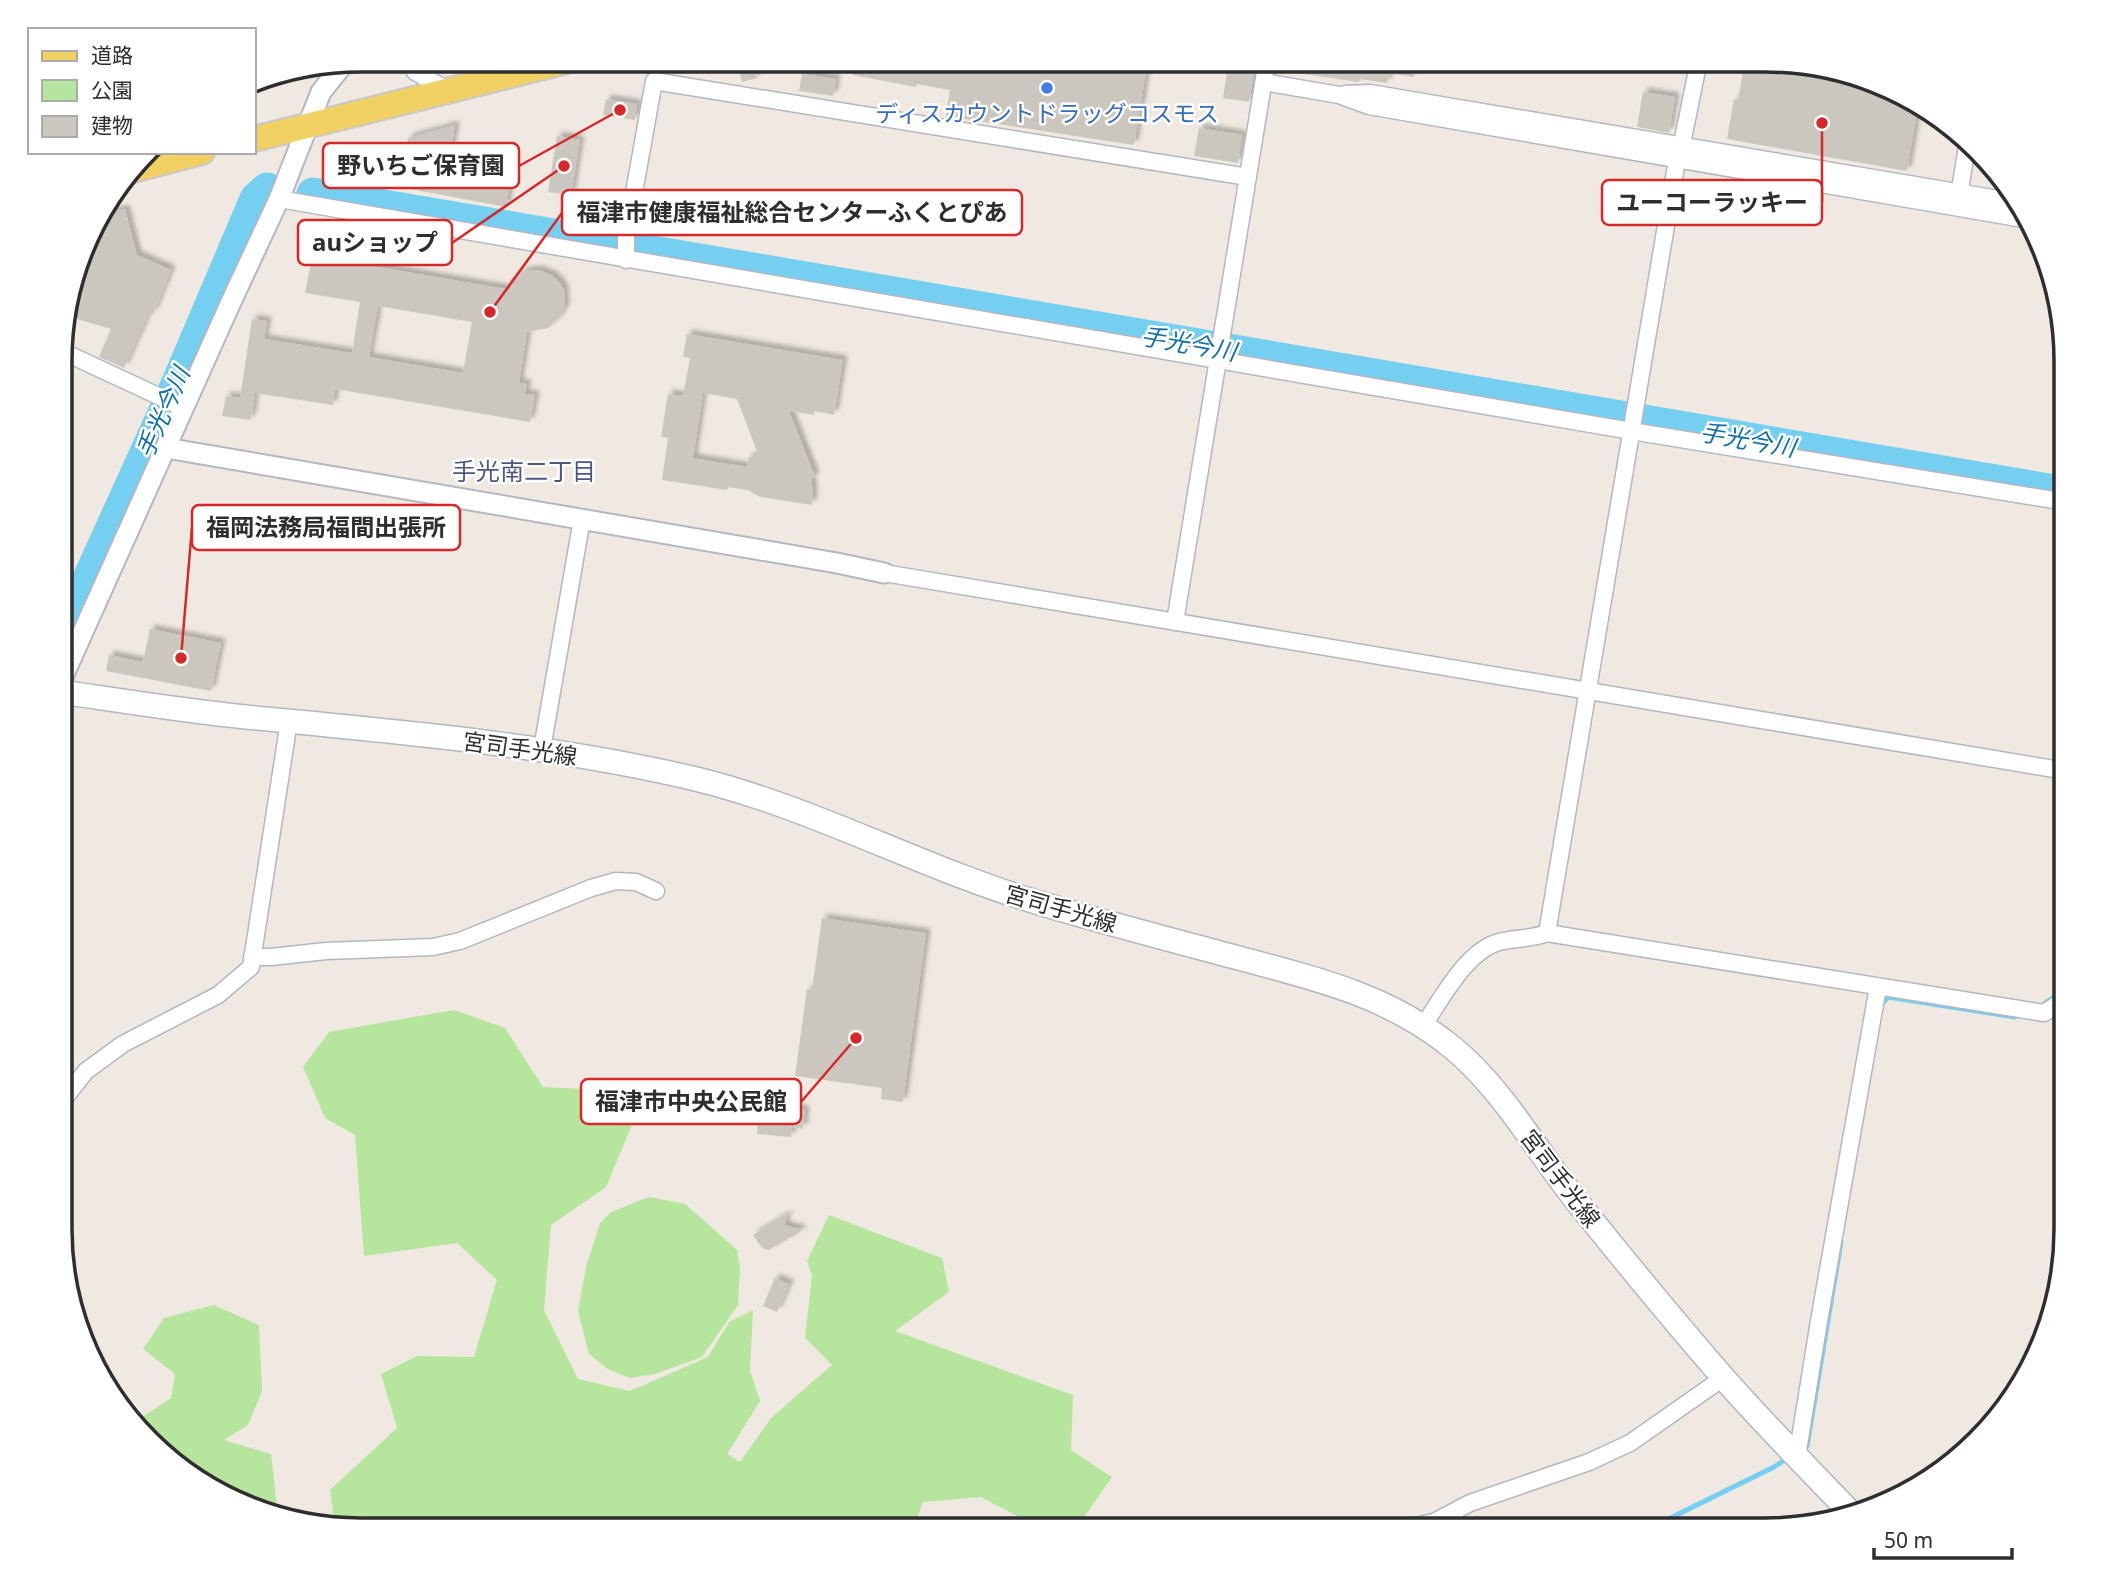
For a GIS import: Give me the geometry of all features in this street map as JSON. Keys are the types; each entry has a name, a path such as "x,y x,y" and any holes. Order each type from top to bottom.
{"main road":[{"path":"256,138 522,72"},
{"path":"148,166 189,154"},
{"name":"宮司手光線","path":"72,694 228,715 542,749 680,776 752,793 932,866 1035,902 1342,987 1379,1001 1423,1026 1455,1050 1493,1088 1575,1199 1723,1378 1845,1507"}],"street":[{"path":"415,72 448,90"},
{"path":"1175,622 1265,72"},
{"path":"1547,933 1679,152 1696,72"},
{"path":"72,657 279,199 321,92 337,73"},
{"path":"626,252 653,81 1248,177"},
{"path":"1264,82 1339,95 1369,106 1506,122 1958,201 2015,216"},
{"path":"1958,201 1966,153"},
{"path":"279,199 626,252 1219,352 2054,500"},
{"path":"1958,201 2006,202"},
{"path":"72,356 184,408"},
{"path":"166,448 884,573 2054,769"},
{"path":"542,749 582,519"},
{"path":"72,1090 86,1072 122,1044 218,995 251,967 289,721"},
{"path":"252,957 433,947 460,941 591,888 616,881 636,882 656,891"},
{"path":"1423,1026 1475,955 1497,942 1533,938 1547,933 2044,1013 2054,1007"},
{"path":"1797,1457 1878,987"},
{"path":"1441,1518 1470,1503 1589,1462 1630,1443 1723,1378"}],"green space":[{"path":"454,1010 505,1028 543,1087 601,1090 632,1125 606,1187 551,1225 544,1310 578,1379 630,1391 708,1357 729,1322 753,1310 750,1371 760,1401 727,1454 740,1462 771,1418 832,1365 805,1338 812,1276 807,1261 829,1215 942,1258 949,1292 895,1331 1073,1395 1071,1450 1112,1477 1083,1518 1021,1518 981,1497 923,1502 917,1518 334,1517 330,1490 397,1428 381,1374 417,1356 474,1357 497,1280 457,1243 364,1256 355,1135 325,1118 303,1067 329,1032"},
{"path":"649,1197 685,1204 737,1250 740,1269 738,1305 702,1357 655,1374 630,1378 608,1369 589,1354 578,1311 586,1267 600,1223 611,1212"},
{"path":"214,1305 259,1325 262,1391 248,1425 224,1440 271,1454 277,1505 233,1488 200,1469 156,1434 142,1417 171,1398 175,1374 143,1349 164,1318"}],"building":[{"path":"739,72 755,72 757,78 742,82"},
{"name":"ディスカウントドラッグコスモス","path":"853,72 1146,72 1134,145 946,116 950,90 917,84 916,87 853,75"},
{"path":"1227,72 1254,72 1249,102 1223,98"},
{"path":"1290,72 1415,72 1414,77 1389,73 1387,83 1360,79 1359,82"},
{"path":"1743,72 1803,74 1876,94 1916,115 1907,171 1727,139 1734,99 1738,100"},
{"path":"802,74 836,79 833,96 799,91"},
{"path":"1643,92 1675,97 1669,133 1637,127"},
{"path":"606,99 637,104 635,120 603,115"},
{"path":"455,125 450,156 513,167 506,207 400,187 408,138"},
{"path":"1199,128 1242,135 1238,163 1194,156"},
{"path":"557,136 580,140 571,195 548,192"},
{"path":"125,209 137,255 171,270 153,314 149,312 124,368 99,357 111,329 75,318 87,268 114,212"},
{"path":"331,249 367,255 366,265 506,289 511,281 525,271 539,270 553,276 564,290 565,307 560,317 548,328 527,332 519,383 527,384 525,394 535,395 530,422 335,389 333,405 255,393 251,420 222,416 226,396 240,398 252,319 267,321 264,339 352,353 360,302 305,293 311,263 328,266","holes":["378,306 472,322 463,373 369,357"]},
{"path":"687,334 843,360 834,415 814,411 814,415 789,411 815,477 811,478 812,505 760,497 748,490 728,487 727,490 662,480 668,438 661,437 668,394 683,396 690,358 683,357","holes":["703,393 737,399 758,454 748,458 747,467 693,458"]},
{"path":"150,629 221,643 211,691 106,671 109,655 143,662"},
{"path":"822,918 926,933 903,1102 881,1099 882,1088 795,1076 807,989 812,990"},
{"path":"759,1105 805,1110 803,1129 792,1127 791,1137 757,1134"},
{"path":"788,1214 784,1225 803,1230 769,1250 762,1248 753,1235"},
{"path":"775,1278 789,1284 777,1312 763,1306"}],"waterway":[{"name":"手光今川","path":"72,616 180,378 256,199 267,189"},
{"name":"手光今川","path":"313,194 2054,491"},
{"path":"1880,1008 1888,997 2015,1017"},
{"path":"2045,1003 2054,997"},
{"path":"1803,1448 1807,1446 1841,1242"},
{"path":"1670,1518 1789,1457"}],"place":[{"name":"ディスカウントドラッグコスモス","path":"1047,88"},
{"name":"野いちご保育園","path":"620,110"},
{"name":"ユーコーラッキー","path":"1822,123"},
{"name":"auショップ","path":"564,166"},
{"name":"福津市健康福祉総合センターふくとぴあ","path":"490,312"},
{"name":"福岡法務局福間出張所","path":"181,658"},
{"name":"福津市中央公民館","path":"856,1038"}],"district":[{"name":"手光南二丁目","path":"524,470"}]}
